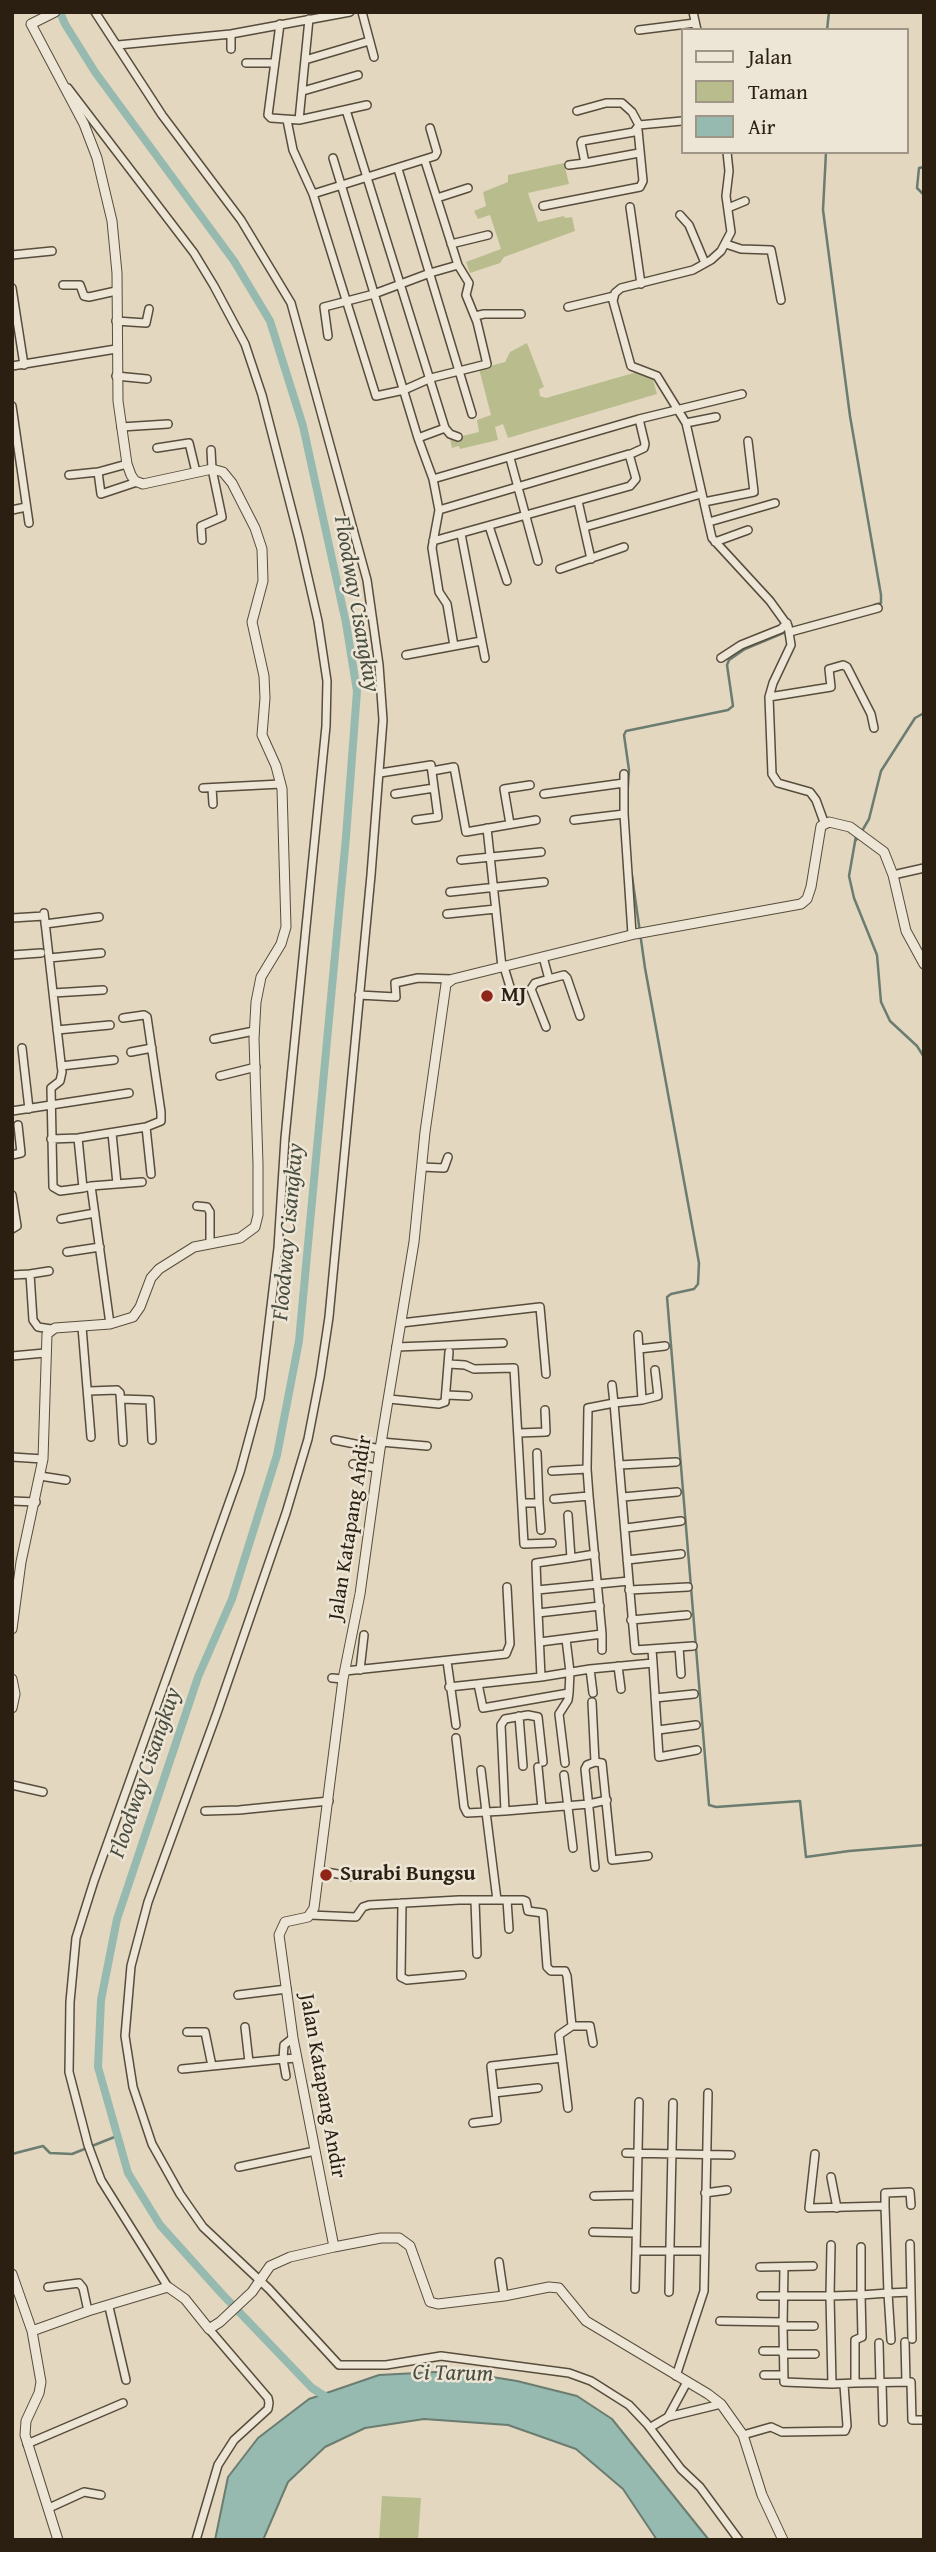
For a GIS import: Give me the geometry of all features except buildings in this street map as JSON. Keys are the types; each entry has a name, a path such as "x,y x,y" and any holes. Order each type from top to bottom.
{"street":[{"path":"30,1274 33,1320 38,1327 51,1329 110,1324 128,1319 137,1312 146,1287 159,1269 194,1247 246,1235 255,1227 258,1164 254,1031 256,1002 261,977 281,944 286,927 281,784 262,735 264,676 252,622 263,581 262,549 255,528 232,483 223,472 212,469 143,484 133,479 127,464 116,376 116,243 105,187 85,124 31,24 55,12"},
{"path":"96,12 162,115 241,220 291,303 367,580 379,665 383,720 329,1317 308,1438 260,1590 148,1902 130,1977 125,2036 133,2087 152,2144 180,2194 203,2227 339,2365 386,2365 441,2356 569,2373 591,2381 629,2406 651,2427 681,2469 700,2487 739,2540"},
{"path":"118,45 231,34 350,12"},
{"path":"362,12 374,57"},
{"path":"639,30 696,26 693,12"},
{"path":"299,120 309,19"},
{"path":"280,24 268,115 271,118 299,120 367,105"},
{"path":"231,34 231,49"},
{"path":"305,61 369,41"},
{"path":"246,63 274,63"},
{"path":"303,91 358,75"},
{"path":"65,84 194,253 245,344 262,395 299,538 318,621 327,681 326,726 285,1138 278,1248 260,1398 240,1472 76,1938 70,2002 69,2072 88,2145 101,2180 168,2287 185,2300 268,2398 268,2409 234,2440 218,2465 196,2540"},
{"path":"543,206 640,187 643,181 638,128 622,103 606,103 577,111"},
{"path":"346,110 445,428 450,435 458,437"},
{"path":"287,120 293,150 313,194 374,395 404,390 431,378 487,364 475,316 466,295 469,283 458,265 425,161"},
{"path":"586,163 582,141 680,121"},
{"path":"313,194 425,161 437,154 430,128"},
{"path":"569,165 639,153"},
{"path":"359,995 396,997 395,983 418,978 453,979 636,934 804,902 811,887 818,836 824,822 810,792 778,783 773,778 769,697 778,670 790,650 789,628 770,601 711,535 697,465 685,423 657,376 631,366 613,301 621,288 676,275 705,263 717,255 726,244 731,232 727,154"},
{"path":"333,158 418,438 433,479 439,510 433,541 439,592 447,604 454,646"},
{"path":"398,169 472,414"},
{"path":"437,198 468,188"},
{"path":"728,208 745,201"},
{"path":"630,207 641,284"},
{"path":"680,215 690,225 705,263"},
{"path":"451,244 488,235"},
{"path":"726,244 741,249 771,250 781,300"},
{"path":"12,255 52,251"},
{"path":"328,336 323,308 374,294 458,265"},
{"path":"63,285 80,285 84,296 89,297 117,291"},
{"path":"12,288 15,325 24,365"},
{"path":"568,307 614,296"},
{"path":"116,321 146,323 149,309"},
{"path":"475,316 521,314"},
{"path":"12,366 116,349"},
{"path":"116,376 147,379"},
{"path":"433,479 639,419 742,394"},
{"path":"12,407 29,523"},
{"path":"685,423 716,417"},
{"path":"633,453 644,448 645,444 639,419"},
{"path":"121,427 168,424"},
{"path":"418,438 445,428"},
{"path":"585,527 703,498 754,492 748,441"},
{"path":"157,449 190,443 195,472"},
{"path":"202,540 201,526 222,517 211,450"},
{"path":"433,541 634,484 636,479 629,454 439,510"},
{"path":"510,457 538,561"},
{"path":"69,475 98,472 127,464"},
{"path":"98,472 101,494 137,482"},
{"path":"578,501 591,559"},
{"path":"709,522 775,503"},
{"path":"12,510 26,507"},
{"path":"489,526 507,581"},
{"path":"715,542 748,530"},
{"path":"461,534 485,658"},
{"path":"560,569 624,547"},
{"path":"721,658 741,645 780,629 878,608"},
{"path":"406,655 481,641"},
{"path":"769,697 831,687 829,669 843,665 847,667 871,714 874,728"},
{"path":"380,773 431,765 438,817 416,820"},
{"path":"432,771 454,767 466,832 536,820"},
{"path":"544,794 624,779 624,814 636,934"},
{"path":"203,788 281,784"},
{"path":"510,824 504,789 530,785"},
{"path":"212,788 212,804"},
{"path":"395,794 434,788"},
{"path":"574,820 624,814"},
{"path":"824,822 844,824 877,845 887,858 906,931 924,964"},
{"path":"488,828 503,967 510,990"},
{"path":"461,860 541,852"},
{"path":"893,875 924,869"},
{"path":"450,892 544,882"},
{"path":"447,914 496,909"},
{"path":"44,917 61,1066 60,1081 51,1088 53,1186 60,1191 142,1182"},
{"path":"12,918 99,917"},
{"path":"12,955 41,953"},
{"path":"49,958 100,953"},
{"path":"543,957 549,979"},
{"path":"546,1027 531,989 535,983 564,975 580,1016"},
{"name":"Jalan Katapang Andir","path":"334,2247 293,2038 279,1930 285,1922 310,1915 314,1908 344,1675 360,1594 380,1445 414,1242 445,988 453,979"},
{"path":"53,993 103,989"},
{"path":"51,1139 78,1138 146,1127 156,1124 162,1118 146,1016 124,1018"},
{"path":"57,1030 110,1025"},
{"path":"214,1039 254,1031"},
{"path":"22,1048 29,1109"},
{"path":"131,1052 152,1048"},
{"path":"61,1066 114,1060"},
{"path":"220,1076 256,1068"},
{"path":"12,1111 129,1093"},
{"path":"12,1155 21,1153 18,1125"},
{"path":"146,1127 151,1174"},
{"path":"112,1133 117,1184"},
{"path":"78,1138 95,1213 110,1324"},
{"path":"422,1167 444,1168 448,1157"},
{"path":"12,1195 16,1226 12,1229"},
{"path":"197,1206 206,1206 210,1212 210,1244"},
{"path":"61,1219 95,1213"},
{"path":"67,1252 100,1247"},
{"path":"12,1275 50,1271"},
{"path":"401,1323 540,1307 546,1374"},
{"path":"82,1327 91,1437"},
{"path":"12,1629 15,1583 36,1502 43,1460 45,1339 51,1329"},
{"path":"638,1335 642,1400"},
{"path":"396,1347 502,1343"},
{"path":"639,1349 665,1346"},
{"path":"389,1399 439,1404 445,1402 449,1352"},
{"path":"12,1356 45,1353"},
{"path":"449,1364 465,1365 474,1369 514,1368 524,1544 552,1543"},
{"path":"603,1650 587,1468 588,1408 657,1398 655,1370"},
{"path":"612,1385 634,1649 693,1646"},
{"path":"89,1391 118,1390 121,1399 123,1442"},
{"path":"447,1395 468,1396"},
{"path":"121,1399 150,1400 152,1440"},
{"path":"519,1433 546,1432 545,1410"},
{"path":"335,1440 427,1446"},
{"path":"537,1453 541,1530"},
{"path":"12,1457 43,1460"},
{"path":"619,1465 676,1462"},
{"path":"353,1464 377,1468"},
{"path":"552,1471 587,1468"},
{"path":"40,1476 66,1480"},
{"path":"623,1497 677,1492"},
{"path":"554,1499 589,1496"},
{"path":"12,1501 36,1502"},
{"path":"523,1503 539,1503"},
{"path":"568,1515 571,1558"},
{"path":"626,1528 681,1521"},
{"path":"541,1677 536,1563 595,1554"},
{"path":"627,1560 681,1554"},
{"path":"537,1590 629,1581"},
{"path":"332,1678 360,1670 502,1656 508,1652 507,1587"},
{"path":"629,1590 688,1587"},
{"path":"538,1613 600,1606"},
{"path":"631,1620 687,1615"},
{"path":"540,1642 602,1634"},
{"path":"360,1670 364,1635"},
{"path":"565,1763 559,1714 567,1704 569,1693 570,1672 566,1639"},
{"path":"679,1647 681,1674"},
{"path":"652,1650 659,1757 697,1750"},
{"path":"447,1661 456,1725"},
{"path":"449,1688 653,1663"},
{"path":"618,1666 621,1689"},
{"path":"590,1669 595,1762"},
{"path":"12,1679 15,1694 12,1708"},
{"path":"478,1684 481,1705 484,1708 569,1693"},
{"path":"655,1698 694,1693"},
{"path":"519,1716 523,1766"},
{"path":"505,1811 500,1725 505,1718 519,1716 538,1717 542,1808"},
{"path":"658,1730 696,1725"},
{"path":"456,1738 467,1813 589,1804 607,1800"},
{"path":"595,1867 585,1767 595,1762 602,1763 612,1860 648,1856"},
{"path":"481,1770 497,1900"},
{"path":"564,1775 573,1848"},
{"path":"12,1784 43,1792"},
{"path":"205,1811 329,1801"},
{"path":"320,1871 355,1877"},
{"path":"507,1900 509,1929"},
{"path":"310,1915 356,1917 363,1907 402,1903 524,1900 528,1911 544,1914 547,1967 551,1971 563,1970 567,1974 572,2025"},
{"path":"475,1901 478,1954"},
{"path":"402,1903 401,1977 407,1980 462,1975"},
{"path":"238,1995 287,1989"},
{"path":"568,2108 559,2033 572,2025 590,2026 593,2043"},
{"path":"245,2027 249,2062"},
{"path":"187,2032 203,2031 208,2035 212,2066"},
{"path":"286,2076 284,2045 293,2038"},
{"path":"182,2069 297,2058"},
{"path":"473,2123 497,2120 491,2066 562,2058"},
{"path":"494,2093 538,2088"},
{"path":"676,2376 702,2301 708,2093"},
{"path":"635,2289 639,2102"},
{"path":"669,2292 673,2103"},
{"path":"239,2167 315,2151"},
{"path":"626,2153 731,2155"},
{"path":"815,2154 809,2208 885,2206"},
{"path":"831,2177 837,2208"},
{"path":"705,2193 727,2190"},
{"path":"891,2340 885,2193 911,2192 911,2205"},
{"path":"594,2196 636,2195"},
{"path":"593,2232 636,2233"},
{"path":"209,2329 252,2292 270,2266 334,2247 389,2237 408,2242 431,2303 504,2296 549,2287 559,2288 586,2322 721,2404 743,2435 762,2495 783,2540"},
{"path":"831,2245 832,2385"},
{"path":"906,2382 911,2292 910,2245"},
{"path":"855,2384 855,2340 862,2337 861,2247"},
{"path":"636,2251 705,2251"},
{"path":"499,2262 504,2296"},
{"path":"760,2267 813,2266"},
{"path":"783,2267 783,2375 786,2384 911,2382 912,2420 924,2420"},
{"path":"12,2274 32,2331 41,2382 26,2421 25,2435 58,2540"},
{"path":"48,2287 79,2283 83,2288 88,2311"},
{"path":"32,2331 168,2287"},
{"path":"761,2296 911,2292"},
{"path":"108,2306 126,2380"},
{"path":"720,2321 814,2326"},
{"path":"879,2343 883,2422"},
{"path":"763,2351 815,2354"},
{"path":"764,2375 783,2375"},
{"path":"668,2417 687,2382"},
{"path":"743,2435 768,2427 782,2432 845,2431 847,2426 844,2385"},
{"path":"27,2444 123,2403"},
{"path":"651,2427 668,2417 721,2404"},
{"path":"49,2508 84,2492 101,2495"}],"green space":[{"path":"564,163 569,184 528,193 538,222 564,216 572,217 575,231 504,257 500,263 470,273 466,262 501,249 490,215 478,219 474,211 486,206 483,192 508,182 508,175"},
{"path":"527,343 544,387 539,389 540,396 546,398 637,372 652,376 657,394 508,438 503,424 495,427 498,440 460,449 459,446 452,448 450,439 479,432 477,420 491,415 479,369 505,362 510,352"},
{"path":"382,2496 421,2498 418,2540 379,2540"}],"water":[{"name":"Ci Tarum","path":"455,2371 517,2381 577,2396 612,2419 709,2540 657,2540 623,2489 576,2449 508,2425 424,2419 365,2428 325,2447 288,2482 263,2540 215,2540 228,2477 258,2438 309,2399 379,2375"}],"waterway":[{"name":"Floodway Cisangkuy","path":"60,12 95,72 234,261 270,321 303,426 346,623 357,691 299,1341 277,1455 232,1599 198,1677 117,1919 101,2000 98,2067 128,2173 160,2225 312,2388 331,2400"},
{"path":"827,28 829,12"},
{"path":"826,154 823,210 850,416 881,595 881,603 874,605"},
{"path":"924,167 919,168 917,188 924,195"},
{"path":"794,628 821,620"},
{"path":"627,800 629,770 624,735 626,731 728,710 733,706 727,665 729,660 745,649 788,631"},
{"path":"862,831 869,819 881,771 915,718 924,713"},
{"path":"859,836 856,840 856,836 849,876 854,898 877,955 881,1002 890,1021 917,1046 924,1057"},
{"path":"632,876 645,968 699,1263 698,1284 694,1289 667,1297 709,1805 716,1807 800,1801 806,1857 924,1845"},
{"path":"12,2154 43,2146 50,2153 72,2154 117,2136"}],"place":[{"name":"MJ","path":"487,996"},
{"name":"Surabi Bungsu","path":"326,1875"}]}
